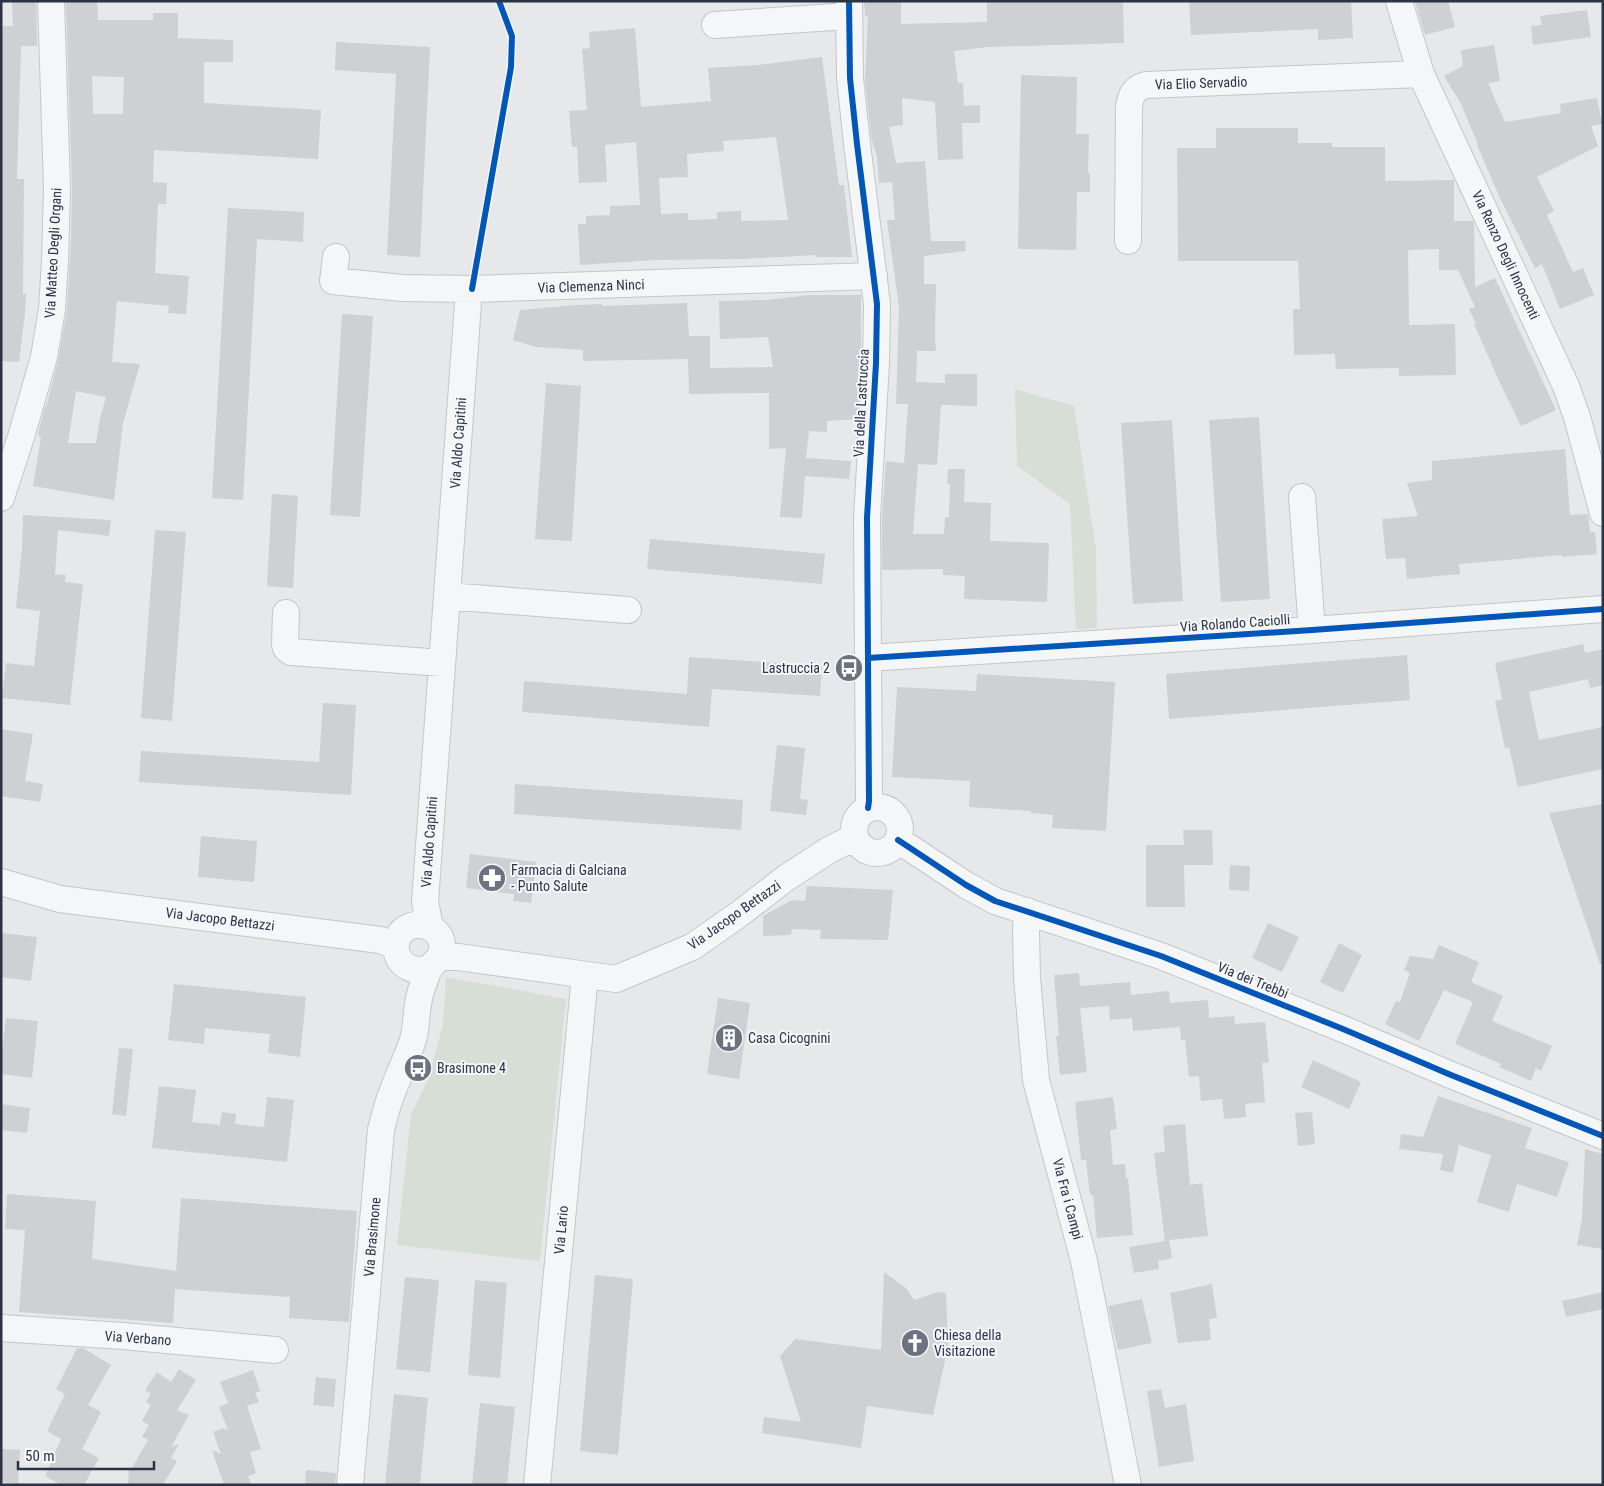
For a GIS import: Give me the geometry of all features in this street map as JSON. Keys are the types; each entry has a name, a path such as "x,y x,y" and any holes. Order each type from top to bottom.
{"street":[{"name":"Via Matteo Degli Organi","path":"1,498 44,357 52,309 57,188 51,1"},
{"name":"Via Renzo Degli Innocenti","path":"1399,1 1421,74 1566,386 1603,514"},
{"path":"715,25 849,9"},
{"name":"Via della Lastruccia","path":"849,9 850,78 877,304 876,363 867,518 868,808"},
{"name":"Via Elio Servadio","path":"1128,241 1129,106 1130,97 1134,90 1140,86 1421,74"},
{"name":"Via Clemenza Ninci","path":"336,257 333,281 402,288 509,289 874,276"},
{"name":"Via Aldo Capitini","path":"419,947 425,902 469,289"},
{"path":"1302,497 1312,630"},
{"path":"447,596 628,610"},
{"name":"Via Rolando Caciolli","path":"868,658 1603,610"},
{"path":"286,613 285,644 286,648 291,652 442,663"},
{"path":"877,806 886,808 894,814 899,822 898,840 892,848 884,852 866,851 859,845 855,837 854,823 857,817 868,808 877,806"},
{"name":"Via Jacopo Bettazzi","path":"1,882 60,899 419,947 616,979 692,947 786,878 829,850 855,837"},
{"name":"Via dei Trebbi","path":"898,840 966,885 995,901 1161,956 1343,1029 1459,1079 1603,1136"},
{"name":"Via Jacopo Bettazzi","path":"1,901 18,904 60,899"},
{"name":"Via Fra i Campi","path":"1027,911 1027,978 1036,1080 1084,1261 1128,1485"},
{"name":"Via Brasimone","path":"350,1485 381,1130 391,1094 413,1039 418,995 419,947"},
{"name":"Via Lario","path":"537,1485 585,975"},
{"name":"Via Verbano","path":"1,1328 123,1336 276,1350"}],"shaded area":[{"path":"1015,389 1074,406 1096,550 1097,628 1076,629 1070,504 1017,466"},
{"path":"446,977 566,999 540,1261 397,1245 411,1115 429,1077 443,1024"}],"building":[{"path":"12,1 36,1 37,46 21,46 17,179 24,179 23,294 26,294 19,362 1,361 1,26 13,26"},
{"path":"66,1 97,1 98,20 153,20 153,13 178,13 178,38 233,40 233,62 204,62 204,103 321,110 318,159 154,150 153,182 167,183 166,204 158,204 155,273 189,276 186,314 168,313 169,306 117,301 112,362 140,364 123,423 114,500 33,486 41,437 38,436 39,430 58,361 67,310 72,188","holes":["92,76 124,77 123,114 93,114","76,391 106,397 96,443 68,443"]},
{"path":"864,1 901,1 901,24 987,22 987,1 1123,1 1124,43 988,47 954,51 958,83 963,83 964,106 980,105 980,123 962,123 963,159 938,160 935,102 902,98 903,125 889,127 896,163 925,161 931,241 965,241 966,251 924,256 924,284 936,284 936,351 917,351 916,382 945,383 945,374 977,374 977,406 941,405 937,465 918,464 913,534 944,534 945,517 949,517 950,484 947,484 948,469 965,469 964,502 991,503 990,541 1049,543 1047,602 964,599 965,576 943,575 943,569 882,570 882,518 886,461 904,463 908,404 896,404 899,307 887,220 895,220 892,182 879,183 877,157 871,137 865,79 868,16 865,16"},
{"path":"1189,1 1351,1 1353,38 1318,40 1318,29 1191,35"},
{"path":"1415,1 1448,1 1455,27 1425,35"},
{"path":"1587,10 1591,37 1533,45 1531,26 1542,25 1540,16"},
{"path":"635,28 641,107 711,101 708,68 758,65 822,57 839,185 844,185 852,257 816,257 815,255 743,259 655,260 580,265 578,224 586,224 586,216 610,215 610,206 640,205 636,142 605,145 607,182 579,183 577,147 572,147 569,111 587,110 582,49 590,48 589,32","holes":["776,137 788,220 741,221 741,211 717,212 717,219 688,220 688,213 661,214 659,178 688,177 687,154 724,151 723,141"]},
{"path":"336,42 430,47 420,257 387,255 396,74 335,70"},
{"path":"1494,45 1500,81 1488,83 1505,122 1561,113 1560,104 1597,98 1602,124 1591,126 1598,146 1537,177 1554,211 1547,215 1573,272 1583,268 1594,295 1560,309 1542,264 1535,268 1500,198 1460,102 1444,76 1463,66 1461,50"},
{"path":"1021,75 1077,77 1076,134 1089,134 1088,173 1090,173 1090,192 1077,192 1076,250 1018,249"},
{"path":"1216,128 1298,128 1298,143 1332,143 1332,147 1385,147 1385,181 1454,180 1454,221 1473,221 1474,223 1475,287 1495,278 1556,410 1521,426 1474,324 1476,324 1469,309 1475,307 1458,270 1439,270 1439,249 1408,250 1409,325 1455,324 1456,375 1399,376 1399,368 1336,369 1335,354 1294,355 1293,309 1300,309 1298,261 1178,261 1177,148 1216,148"},
{"path":"228,208 304,212 303,242 257,239 243,500 212,498"},
{"path":"809,295 861,295 861,359 858,419 827,421 827,432 809,431 806,458 851,461 849,479 805,476 802,518 780,517 786,448 769,449 769,393 689,394 688,359 583,361 583,350 536,347 513,340 520,310 576,305 687,303 689,336 710,336 710,368 773,367 768,337 720,339 719,301 767,300"},
{"path":"342,314 373,316 360,517 330,515"},
{"path":"546,383 581,386 572,541 535,539"},
{"path":"1259,417 1270,599 1221,602 1209,420"},
{"path":"1172,420 1183,601 1133,604 1121,423"},
{"path":"1565,449 1570,515 1588,514 1590,532 1595,532 1597,554 1562,557 1562,555 1459,564 1460,574 1407,579 1405,558 1386,559 1382,519 1418,516 1407,483 1432,480 1432,461"},
{"path":"272,494 298,496 293,588 267,586"},
{"path":"23,515 111,520 109,536 58,530 55,574 66,575 65,582 83,584 70,705 2,698 6,663 34,666 40,611 16,608"},
{"path":"155,530 186,532 172,721 141,718"},
{"path":"650,539 825,554 822,584 647,569"},
{"path":"1583,644 1585,653 1603,649 1603,685 1590,688 1588,679 1529,692 1539,740 1603,727 1603,769 1518,787 1509,747 1505,748 1495,701 1502,699 1495,663"},
{"path":"1407,655 1410,700 1169,719 1166,674"},
{"path":"689,657 822,666 820,696 712,689 709,727 522,712 524,681 687,694"},
{"path":"977,674 1115,682 1106,831 1052,828 1053,815 1031,813 1031,811 969,807 970,781 892,777 897,687 976,691"},
{"path":"323,703 356,705 351,795 139,782 141,751 319,762"},
{"path":"1,729 33,734 25,781 43,784 40,802 1,796"},
{"path":"777,745 805,748 800,799 808,800 806,815 770,811"},
{"path":"515,784 743,800 741,830 514,814"},
{"path":"1603,804 1603,963 1600,964 1549,813"},
{"path":"1183,830 1212,830 1213,865 1184,865 1185,907 1146,907 1146,845 1184,845"},
{"path":"201,836 257,841 254,882 198,877"},
{"path":"470,854 536,862 531,903 513,901 514,894 466,888"},
{"path":"1230,865 1250,866 1249,891 1229,890"},
{"path":"807,886 893,890 888,940 820,939 821,930 792,929 791,935 763,936 763,916 792,900 805,901"},
{"path":"1268,923 1299,937 1282,972 1252,958"},
{"path":"1,933 37,937 31,981 1,977"},
{"path":"1339,943 1362,955 1343,993 1320,982"},
{"path":"1439,945 1479,962 1471,982 1503,996 1492,1021 1552,1046 1541,1071 1536,1068 1531,1081 1499,1067 1501,1064 1455,1044 1473,1002 1444,990 1419,1041 1385,1024 1396,1001 1400,1002 1410,973 1404,970 1410,956 1433,959"},
{"path":"1079,973 1080,986 1130,982 1131,995 1169,991 1170,1003 1208,1000 1209,1018 1234,1016 1235,1024 1265,1022 1269,1062 1262,1063 1265,1102 1245,1104 1246,1117 1224,1119 1222,1099 1201,1101 1199,1076 1189,1077 1185,1040 1181,1040 1180,1027 1133,1031 1132,1018 1110,1020 1109,1006 1080,1008 1087,1072 1060,1075 1056,1036 1059,1036 1054,975"},
{"path":"174,984 306,997 300,1057 268,1053 270,1034 205,1028 204,1044 168,1040"},
{"name":"Casa Cicognini","path":"718,998 750,1003 739,1079 707,1074"},
{"path":"6,1018 38,1021 32,1078 1,1074"},
{"path":"119,1048 133,1049 126,1116 112,1114"},
{"path":"1313,1060 1361,1082 1349,1109 1301,1087"},
{"path":"159,1086 196,1090 192,1122 220,1125 222,1112 236,1114 235,1124 264,1127 267,1097 294,1100 287,1162 152,1148"},
{"path":"1438,1096 1532,1128 1525,1148 1569,1162 1557,1197 1517,1184 1509,1212 1477,1202 1491,1155 1459,1145 1453,1173 1440,1170 1443,1154 1399,1149 1401,1134 1423,1137"},
{"path":"1113,1097 1117,1129 1110,1130 1113,1165 1125,1164 1133,1235 1097,1238 1093,1195 1090,1195 1086,1160 1081,1160 1075,1102"},
{"path":"1,1104 30,1108 27,1133 1,1130"},
{"path":"1312,1112 1315,1144 1298,1146 1295,1113"},
{"path":"1185,1124 1190,1185 1202,1183 1208,1236 1169,1240 1172,1258 1158,1261 1159,1269 1134,1273 1129,1247 1165,1241 1154,1153 1165,1152 1163,1126"},
{"path":"1585,1149 1603,1154 1603,1249 1577,1245 1582,1219"},
{"path":"7,1194 96,1201 92,1259 176,1271 181,1198 357,1211 349,1322 289,1318 290,1297 175,1289 173,1323 19,1312 25,1230 5,1229"},
{"name":"Chiesa della Visitazione","path":"884,1272 906,1288 914,1300 938,1292 946,1293 948,1347 933,1415 867,1406 861,1448 762,1433 764,1417 801,1422 780,1356 795,1339 881,1350"},
{"path":"595,1275 633,1279 618,1455 580,1451"},
{"path":"405,1277 439,1280 430,1372 396,1369"},
{"path":"475,1280 507,1283 500,1378 468,1375"},
{"path":"1212,1284 1217,1318 1209,1319 1211,1340 1178,1343 1170,1293"},
{"path":"1603,1292 1603,1309 1566,1317 1562,1301"},
{"path":"1142,1299 1152,1343 1118,1350 1108,1306"},
{"path":"77,1348 83,1348 111,1365 88,1405 101,1412 82,1449 99,1458 84,1485 61,1485 45,1476 61,1439 47,1431 65,1394 56,1389"},
{"path":"179,1369 196,1380 177,1410 189,1415 171,1447 179,1444 171,1458 177,1461 163,1485 128,1485 129,1468 132,1468 148,1440 142,1437 149,1425 142,1421 151,1405 146,1402 151,1394 145,1390 157,1372 171,1382"},
{"path":"253,1370 260,1391 255,1393 259,1402 247,1406 261,1449 250,1452 256,1473 248,1476 251,1485 224,1485 212,1450 221,1454 213,1432 223,1428 228,1430 219,1407 228,1403 220,1382"},
{"path":"316,1377 336,1379 334,1407 313,1405"},
{"path":"1161,1389 1165,1408 1186,1404 1194,1461 1159,1467 1147,1391"},
{"path":"394,1394 428,1398 420,1485 385,1485"},
{"path":"480,1403 515,1407 507,1485 472,1485"},
{"path":"1,1449 20,1450 18,1484 1,1482"},
{"path":"306,1470 336,1473 335,1485 305,1485"}],"cycle path":[{"path":"472,289 511,67 512,36 499,1"},
{"path":"849,1 850,78 877,304 876,363 867,518 868,808"},
{"path":"868,658 1312,630 1603,609"},
{"path":"898,840 966,885 995,901 1161,956 1603,1136"}],"place":[{"name":"Lastruccia 2","path":"849,668"},
{"name":"Farmacia di Galciana - Punto Salute","path":"492,878"},
{"name":"Casa Cicognini","path":"729,1038"},
{"name":"Brasimone 4","path":"418,1068"},
{"name":"Chiesa della Visitazione","path":"915,1343"}]}
